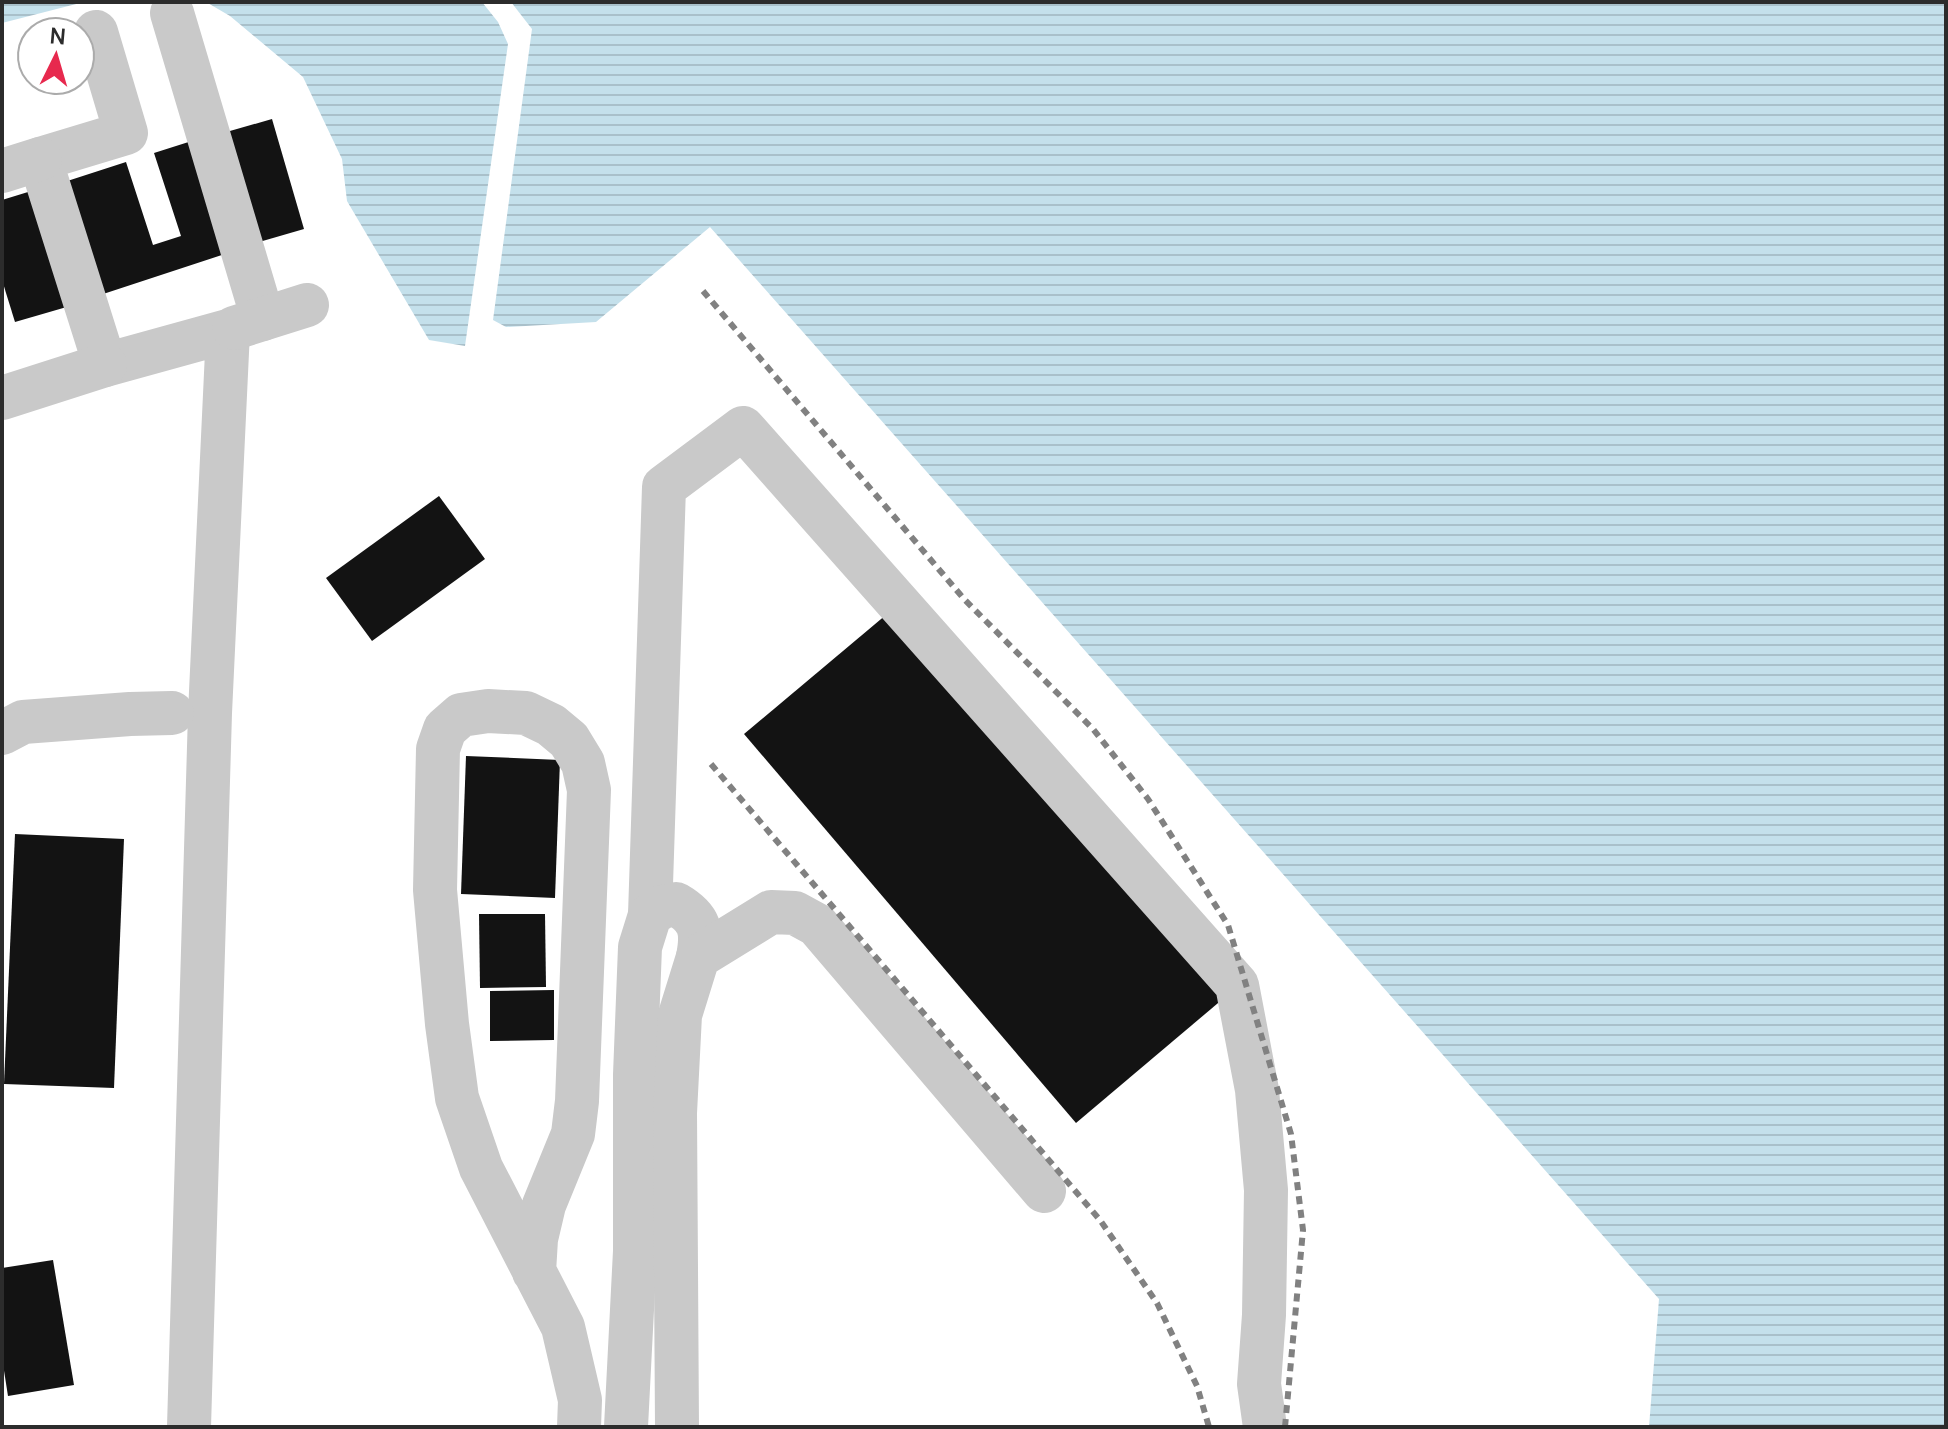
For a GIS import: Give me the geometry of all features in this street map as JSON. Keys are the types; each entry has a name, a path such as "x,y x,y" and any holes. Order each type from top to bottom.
{"lane":[{"path":"172,13 245,325 210,713 189,1427"},
{"path":"96,32 126,133 21,165 105,365"},
{"path":"2,398 307,305"},
{"path":"626,1427 635,1251 635,1075 640,947 650,915 664,487 743,428 1237,985 1257,1090 1266,1190 1264,1315 1259,1384 1265,1427"},
{"path":"534,1272 536,1239 544,1205 573,1134 577,1101 589,790 583,763 569,740 551,725 526,713 488,711 461,715 445,729 438,749 437,905 447,1024 457,1098 481,1168 534,1272 563,1327 580,1400 579,1427"},
{"path":"2,733 23,722 172,713"},
{"path":"650,915 662,907 676,904 693,914 702,937 680,1015 675,1113 677,1427"},
{"path":"698,957 771,912 795,913 817,925 1044,1191"}],"water":[{"path":"2,2 84,2 29,16 16,16 16,19 2,23"},
{"path":"206,2 482,2 498,22 508,44 465,346 429,340 347,201 342,159 303,77 230,16"},
{"path":"511,2 1946,2 1946,1427 1649,1427 1659,1299 710,227 596,322 506,327 493,320 532,29"}],"building":[{"path":"272,119 304,229 249,245 216,135"},
{"path":"198,139 234,251 91,298 55,185 126,162 153,245 181,236 154,153"},
{"path":"41,188 77,304 15,322 2,280 2,200"},
{"path":"439,496 485,559 372,641 326,578"},
{"path":"893,609 1224,998 1076,1123 744,734"},
{"path":"466,756 560,760 555,898 461,894"},
{"path":"15,834 124,839 114,1088 4,1084"},
{"path":"479,914 545,914 546,987 480,988"},
{"path":"554,990 554,1040 490,1041 490,991"},
{"path":"53,1260 74,1385 8,1396 2,1358 2,1268"}],"railway":[{"path":"703,291 964,599 1093,729 1148,799 1228,925 1291,1134 1303,1230 1285,1427"},
{"path":"711,764 1100,1220 1157,1303 1197,1386 1209,1427"}]}
